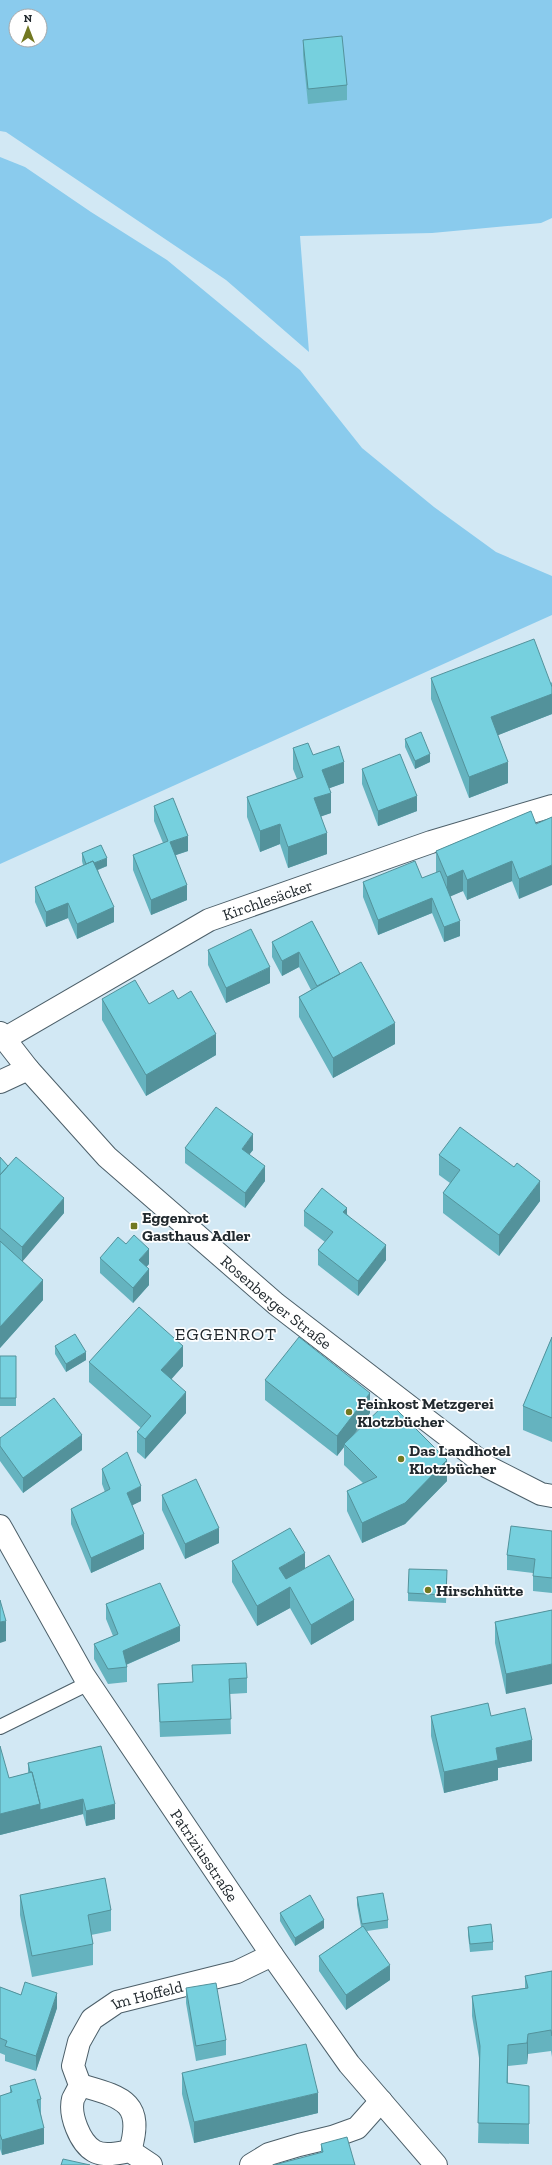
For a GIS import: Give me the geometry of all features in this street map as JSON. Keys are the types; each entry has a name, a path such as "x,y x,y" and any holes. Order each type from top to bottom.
{"street":[{"name":"Kirchlesäcker","path":"2,1036 210,920 431,842 552,806"},
{"name":"Rosenberger Straße","path":"2,1036 28,1069 107,1157 276,1304 488,1468 541,1494 552,1496"},
{"path":"0,1082 28,1069"},
{"name":"Patriziusstraße","path":"0,1526 89,1683 272,1956 348,2064 436,2165"},
{"name":"Im Hoffeld","path":"80,2085 73,2066 79,2042 92,2019 117,2002 237,1972 272,1956"},
{"path":"130,2151 136,2132 134,2113 123,2100 109,2092 80,2085 73,2100 74,2121 82,2141 95,2152 112,2154 130,2151 151,2165"},
{"path":"252,2165 269,2154 332,2137 357,2128 381,2101"}],"lane":[{"path":"0,1727 89,1683"}],"shaded area":[{"path":"0,0 552,0 552,218 541,223 432,233 300,236 309,352 226,280 6,132 0,131"},
{"path":"0,157 25,167 91,212 167,260 300,370 362,448 434,507 496,552 552,576 552,615 0,864"}],"building":[{"path":"342,36 347,85 308,89 303,40"},
{"path":"534,639 552,687 552,694 491,717 508,762 469,777 431,678"},
{"path":"421,732 430,754 415,761 405,739"},
{"path":"308,743 313,755 339,746 344,762 322,770 331,793 314,798 327,833 288,847 280,824 260,831 247,797 303,777 293,748"},
{"path":"400,754 417,796 378,811 362,769"},
{"path":"173,798 188,836 170,842 187,885 151,900 133,855 168,841 154,806"},
{"path":"531,811 536,824 552,817 552,865 519,879 512,861 467,880 463,870 447,877 436,851"},
{"path":"101,845 107,858 94,863 93,861 86,864 82,853"},
{"path":"93,861 114,907 77,924 68,903 46,912 35,887"},
{"path":"415,861 422,878 440,871 460,921 444,927 432,898 378,920 363,882"},
{"path":"312,921 340,974 317,986 299,952 282,961 272,942"},
{"path":"251,929 270,967 226,988 208,950"},
{"path":"361,962 395,1023 333,1058 299,997"},
{"path":"135,980 149,1004 173,990 178,999 191,991 216,1034 146,1075 102,999"},
{"path":"216,1107 253,1134 242,1149 265,1166 245,1193 185,1148"},
{"path":"460,1127 514,1167 517,1163 540,1181 499,1235 443,1193 460,1170 439,1155"},
{"path":"0,1157 8,1166 0,1175"},
{"path":"16,1157 64,1198 22,1247 0,1228 0,1175"},
{"path":"322,1188 347,1208 343,1212 386,1245 358,1281 318,1250 333,1232 304,1211"},
{"path":"134,1235 149,1249 139,1260 149,1269 133,1288 100,1258 118,1237 126,1244"},
{"path":"0,1241 43,1280 0,1327"},
{"path":"139,1307 183,1346 161,1370 186,1392 145,1439 137,1432 151,1416 89,1362"},
{"path":"75,1334 86,1352 66,1364 55,1346"},
{"path":"299,1337 370,1393 337,1436 265,1380"},
{"path":"552,1337 552,1418 523,1406"},
{"path":"0,1356 16,1356 16,1398 0,1398"},
{"path":"54,1398 82,1435 23,1478 0,1446 0,1438"},
{"path":"388,1401 447,1460 405,1503 362,1523 347,1491 377,1477 344,1444"},
{"path":"127,1452 141,1486 127,1493 144,1534 91,1558 71,1509 110,1489 102,1469"},
{"path":"196,1479 219,1528 185,1544 162,1495"},
{"path":"511,1526 552,1531 552,1578 533,1576 535,1559 507,1555"},
{"path":"290,1528 305,1553 279,1568 286,1579 329,1555 354,1600 311,1625 290,1587 257,1606 232,1561"},
{"name":"Hirschhütte","path":"409,1569 447,1570 446,1595 408,1593"},
{"path":"160,1583 180,1626 123,1651 127,1667 108,1669 94,1644 118,1634 106,1604"},
{"path":"0,1600 6,1621 0,1622"},
{"path":"552,1610 552,1664 506,1674 495,1622"},
{"path":"246,1663 247,1678 229,1679 231,1719 160,1722 158,1684 193,1682 192,1665"},
{"path":"488,1703 491,1716 525,1708 532,1740 496,1748 498,1760 444,1772 431,1716"},
{"path":"0,1746 9,1778 32,1772 40,1804 0,1814"},
{"path":"101,1746 115,1804 86,1811 83,1799 40,1810 40,1804 32,1772 30,1772 28,1763"},
{"path":"105,1878 111,1910 88,1915 93,1944 32,1956 20,1895"},
{"path":"383,1893 388,1920 362,1924 357,1897"},
{"path":"310,1895 324,1920 295,1938 280,1913"},
{"path":"491,1924 493,1942 470,1944 468,1927"},
{"path":"363,1926 390,1965 346,1995 319,1956"},
{"path":"552,1971 552,2036 551,2030 528,2034 527,2043 508,2045 507,2083 529,2086 529,2124 478,2123 480,2046 472,1996 528,1988 525,1976"},
{"path":"25,1982 57,1993 36,2056 5,2046 7,2041 0,2038 0,1987 21,1995"},
{"path":"216,1983 226,2040 196,2046 186,1988"},
{"path":"306,2044 318,2093 194,2122 182,2073"},
{"path":"35,2079 41,2099 37,2100 44,2128 2,2140 0,2134 0,2096 12,2092 10,2086"},
{"path":"347,2137 355,2165 274,2165 323,2152 321,2144"},
{"path":"63,2159 90,2165 61,2165"}],"place":[{"name":"Eggenrot Gasthaus Adler","path":"134,1226"},
{"name":"Feinkost Metzgerei Klotzbücher","path":"349,1412"},
{"name":"Das Landhotel Klotzbücher","path":"401,1459"},
{"name":"Hirschhütte","path":"428,1590"}],"district":[{"name":"EGGENROT","path":"226,1334"}]}
